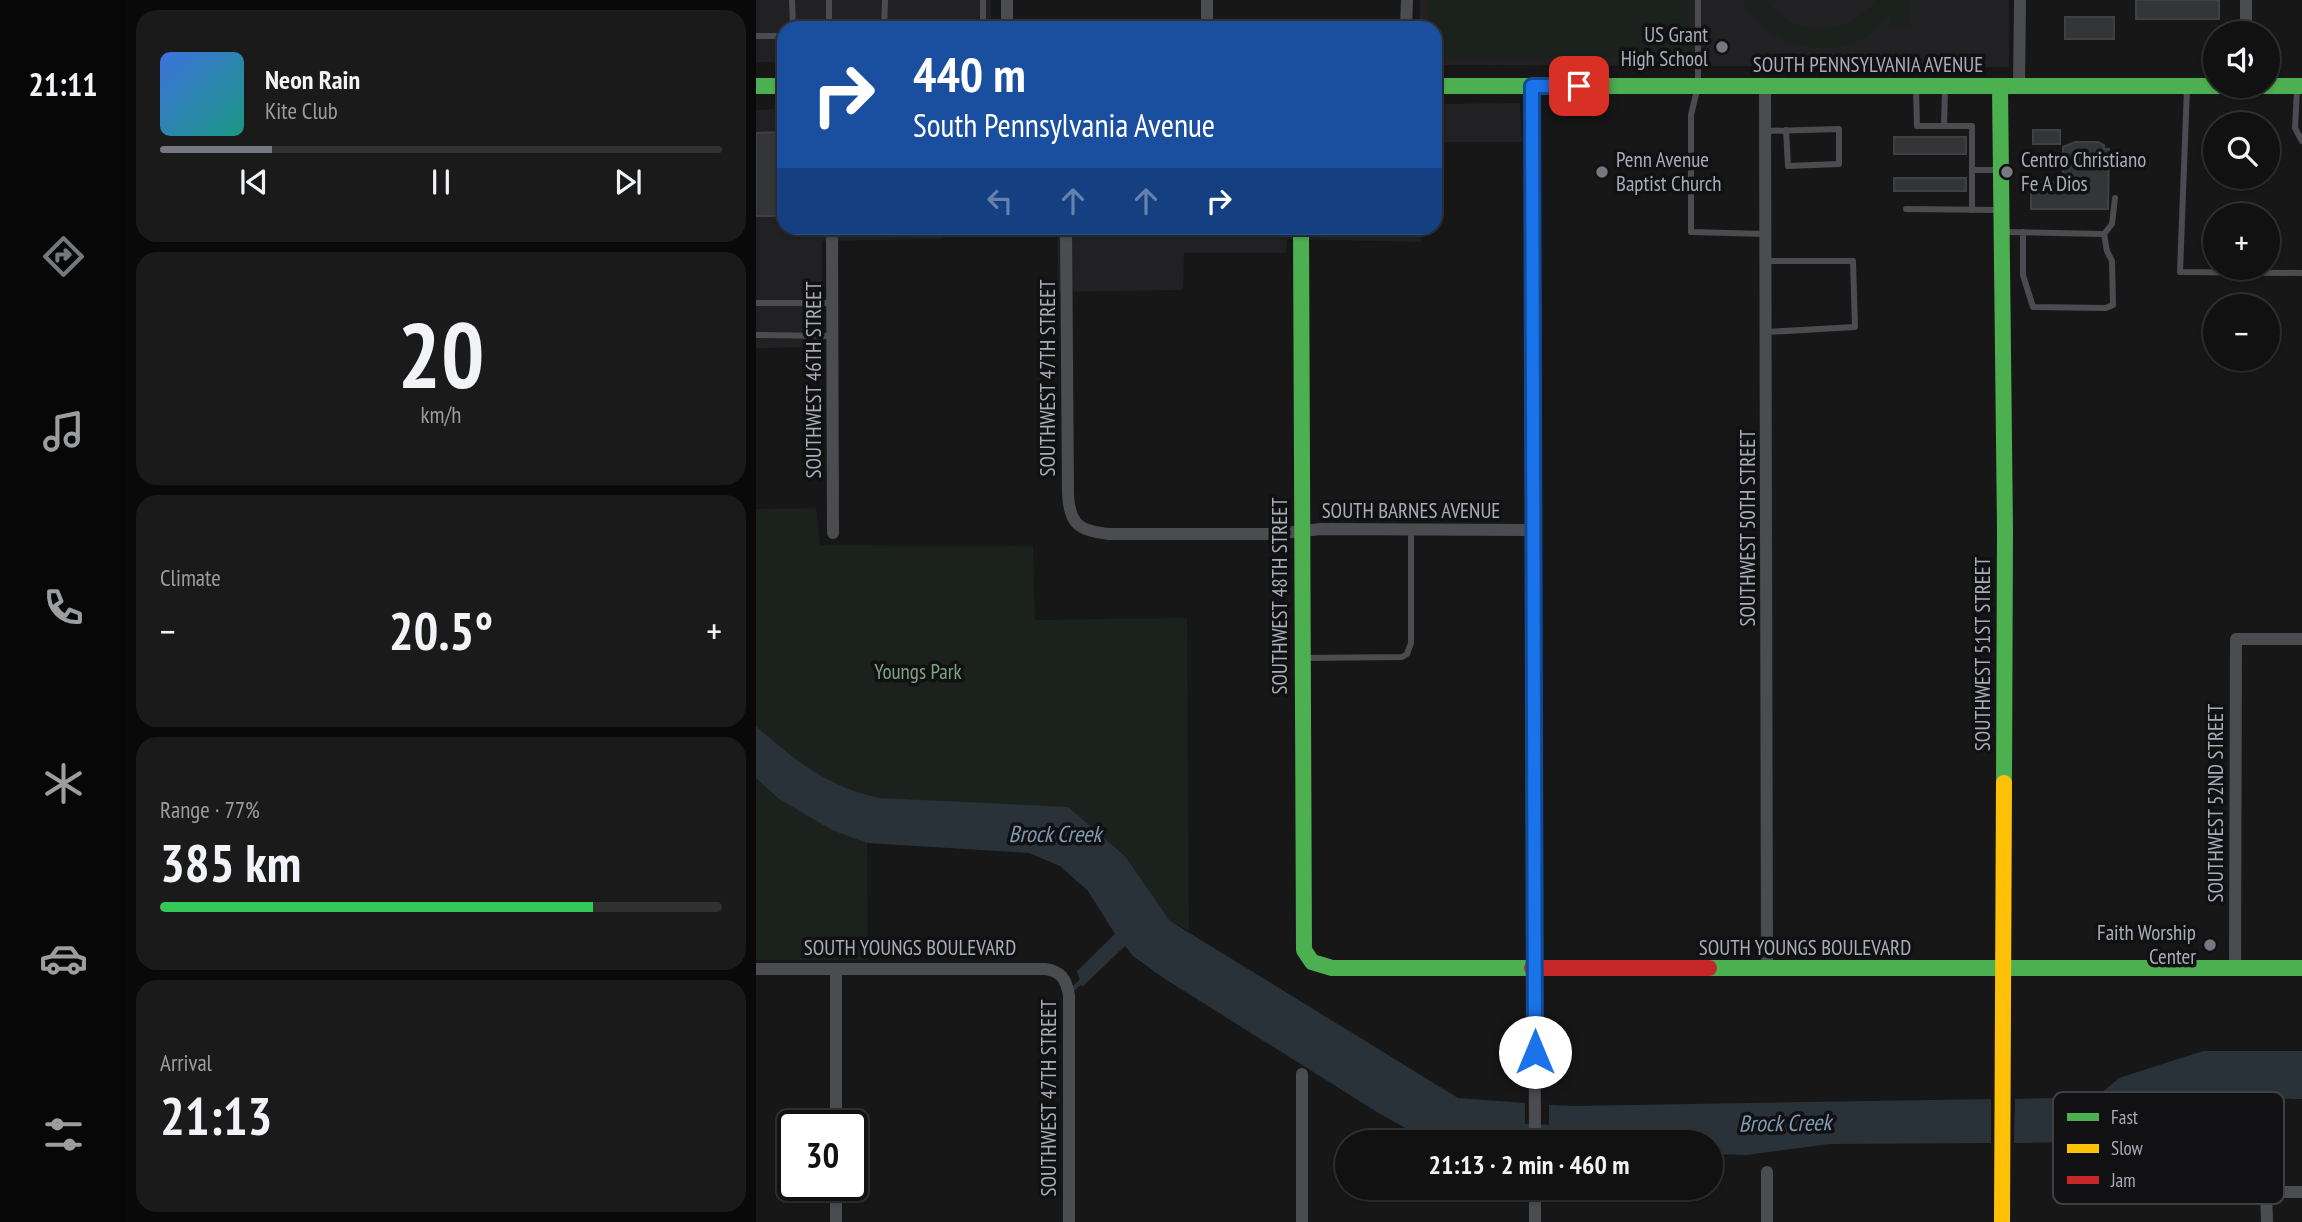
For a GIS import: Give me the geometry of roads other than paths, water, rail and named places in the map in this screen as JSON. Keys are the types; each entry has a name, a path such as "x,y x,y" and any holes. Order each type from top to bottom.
{"street":[{"path":"1007,0 1007,21"},
{"path":"1207,0 1207,21"},
{"path":"1406,21 1407,0"},
{"path":"2019,86 2020,0"},
{"path":"2246,0 2246,21"},
{"path":"756,86 777,86"},
{"name":"SOUTH PENNSYLVANIA AVENUE","path":"1442,86 2203,86"},
{"path":"1532,86 1535,1130"},
{"name":"SOUTHWEST 50TH STREET","path":"1765,86 1767,969"},
{"name":"SOUTHWEST 51ST STREET","path":"2000,86 2005,530 2002,1222"},
{"name":"SOUTH PENNSYLVANIA AVENUE","path":"2280,86 2300,86"},
{"name":"SOUTHWEST 46TH STREET","path":"832,235 834,533"},
{"name":"SOUTHWEST 47TH STREET","path":"1066,235 1068,507 1072,519 1079,526"},
{"name":"SOUTHWEST 48TH STREET","path":"1301,235 1302,944 1304,954 1310,962"},
{"name":"SOUTH BARNES AVENUE","path":"1079,526 1095,533 1109,534 1275,534 1321,529 1535,530"},
{"name":"SOUTHWEST 52ND STREET","path":"2235,968 2236,639 2302,639"},
{"name":"SOUTH YOUNGS BOULEVARD","path":"1310,962 1318,967 1332,968 1535,970 2302,968"},
{"name":"SOUTH YOUNGS BOULEVARD","path":"756,969 1045,969 1062,975"},
{"path":"836,969 836,1110"},
{"name":"SOUTHWEST 47TH STREET","path":"1062,975 1069,995 1069,1222"},
{"path":"1302,1074 1303,1222"},
{"path":"1767,1172 1768,1222"},
{"path":"2284,1192 2302,1192"},
{"path":"1535,1200 1535,1222"},
{"path":"836,1201 836,1222"},
{"path":"2266,1204 2267,1222"}],"lane":[{"path":"792,0 793,21"},
{"path":"829,0 829,21"},
{"path":"884,21 885,0"},
{"path":"983,0 983,21"},
{"path":"1698,0 1698,86 1691,115 1691,232 1767,234"},
{"path":"756,36 777,36"},
{"path":"1916,86 1917,126 1972,126 1972,210"},
{"path":"1944,126 1945,86"},
{"path":"2187,86 2180,272 2302,273"},
{"path":"2300,86 2295,128 2302,141"},
{"path":"1766,131 1786,130 1839,129 1839,164 1788,166 1786,130"},
{"path":"1972,170 2001,170"},
{"path":"2104,234 2112,224 2115,198"},
{"path":"1906,209 2001,210"},
{"path":"2002,232 2104,234"},
{"path":"2023,232 2023,275 2025,289 2033,307 2106,309 2113,305 2113,271 2104,234"},
{"path":"1767,261 1853,261 1855,327 1767,332"},
{"path":"2002,274 2023,275"},
{"path":"756,303 832,303"},
{"path":"756,335 832,336"},
{"path":"1301,658 1402,657 1407,654 1411,643 1411,529"}],"water":[{"name":"Brock Creek","path":"756,726 784,750 828,780 880,798 1068,807 1125,856 1170,921 1458,1098 1525,1103 1525,1130 1409,1130 1165,979 1133,956 1125,946 1082,987 1077,971 1115,934 1088,891 1060,866 1029,853 867,843 832,830 779,799 756,778"},
{"path":"2203,1051 2302,1051 2302,1099 2284,1099 2284,1092 2103,1092 2119,1078"},
{"path":"2053,1098 2053,1142 2014,1143 2015,1099"},
{"name":"Brock Creek","path":"1991,1099 1991,1143 1829,1144 1747,1155 1723,1154 1723,1130 1549,1130 1549,1105"}],"waterway":[{"path":"1074,988 1084,979"},
{"name":"Brock Creek","path":"1521,1126 1555,1127"}],"place":[{"name":"US Grant High School","path":"1722,47"},
{"name":"Penn Avenue Baptist Church","path":"1602,172"},
{"name":"Centro Christiano Fe A Dios","path":"2007,172"},
{"name":"Faith Worship Center","path":"2210,945"}],"park label":[{"name":"Youngs Park","path":"918,672"}]}
